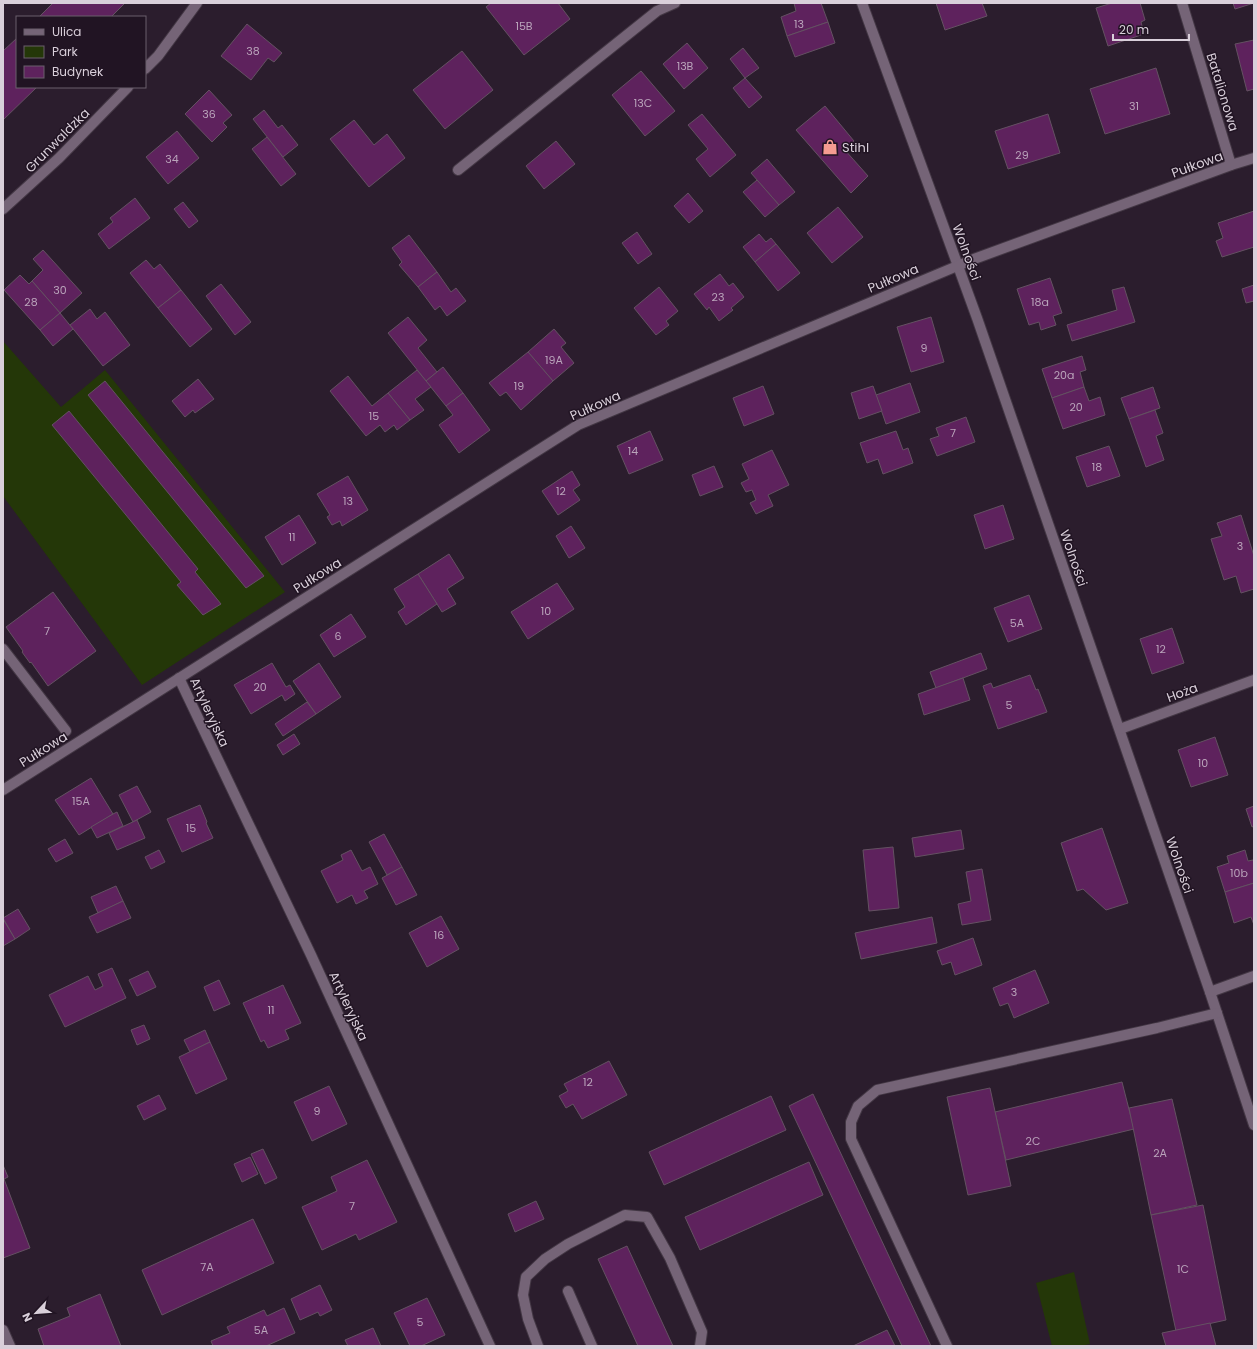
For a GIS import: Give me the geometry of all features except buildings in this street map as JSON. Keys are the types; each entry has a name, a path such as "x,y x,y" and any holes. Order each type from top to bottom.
{"street":[{"path":"146,68 158,56 198,3"},
{"path":"458,170 657,11 675,3"},
{"name":"Wolności","path":"862,3 980,325 1120,729 1254,1125"},
{"name":"Batalionowa","path":"1182,3 1231,165"},
{"name":"Grunwaldzka","path":"3,209 59,158 127,88"},
{"name":"Pułkowa","path":"3,790 578,426 958,266 1231,165 1254,158"},
{"path":"3,649 66,731"},
{"name":"Artyleryjska","path":"179,678 311,954 490,1346"},
{"name":"Hoża","path":"1120,729 1254,680"},
{"path":"1210,992 1254,976"},
{"path":"947,1346 851,1139 851,1122 858,1106 877,1090 1157,1028 1217,1013"},
{"path":"538,1346 528,1319 523,1295 526,1277 546,1259 568,1244 625,1215 647,1216 670,1258 702,1332 700,1346"},
{"path":"568,1291 592,1346"},
{"path":"3,1330 10,1346"}],"green space":[{"path":"3,341 61,407 105,370 285,592 142,685 3,496"},
{"path":"1074,1272 1090,1344 1081,1346 1052,1346 1036,1283"}],"place":[{"name":"Stihl","path":"830,147"}]}
